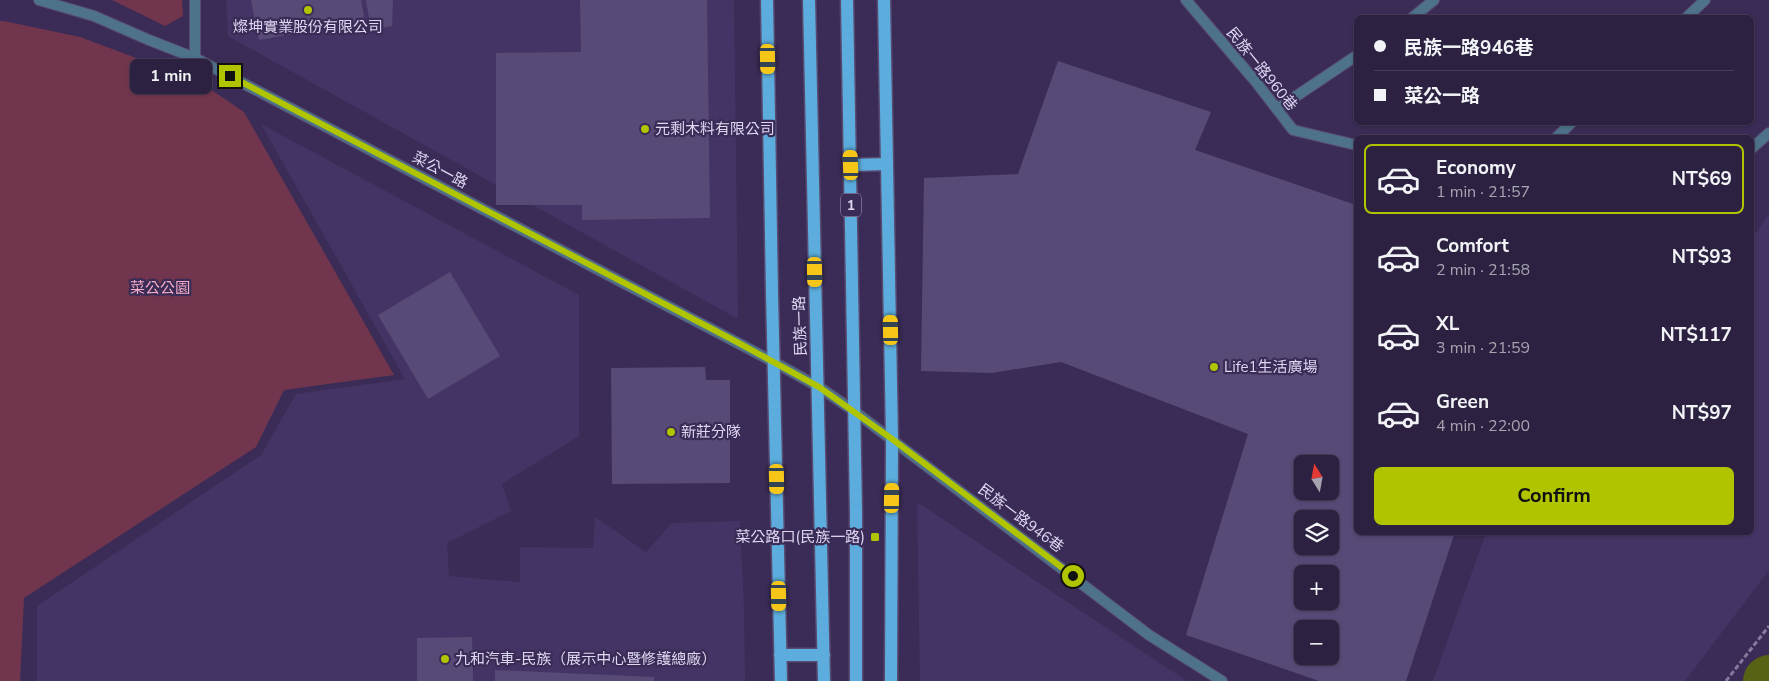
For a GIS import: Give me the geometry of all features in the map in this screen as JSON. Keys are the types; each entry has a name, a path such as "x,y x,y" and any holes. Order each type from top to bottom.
{"main road":[{"name":"民族一路","path":"767,0 781,681"},
{"name":"民族一路","path":"809,0 824,681"},
{"name":"1","path":"847,0 851,165 856,681"},
{"path":"884,0 892,439 891,681"},
{"path":"851,165 887,164"},
{"path":"780,654 824,655"}],"street":[{"name":"菜公一路","path":"39,0 94,16 195,58 774,362 819,387 854,411"},
{"path":"195,0 195,58"},
{"name":"民族一路960巷","path":"1186,0 1256,82 1293,130 1354,145"},
{"path":"1416,15 1434,0"},
{"path":"1689,15 1706,0"},
{"path":"1277,109 1354,57"},
{"path":"1559,135 1569,125"},
{"path":"1754,147 1769,133"},
{"name":"民族一路946巷","path":"854,411 1149,635 1222,681"}],"path":[{"path":"1726,681 1769,626"}],"shaded area":[{"path":"226,0 734,0 738,319 228,36"},
{"path":"261,124 579,295 579,436 502,484 511,511 447,543 449,576 520,582 520,547 593,548 595,517 646,552 672,523 740,521 745,681 37,681 37,606 261,455 296,394 405,379"},
{"path":"1769,214 1769,570 1685,681 1433,681 1485,535 1754,535 1754,236"},
{"path":"917,502 1187,681 920,681"}],"green space":[{"path":"112,0 182,0 183,16 165,26"},
{"name":"菜公公園","path":"0,21 80,37 198,81 244,112 394,375 284,390 256,447 24,598 20,681 0,681"}],"building":[{"name":"燦坤實業股份有限公司","path":"251,0 361,0 365,21 259,40"},
{"path":"366,0 393,0 392,26 371,30"},
{"name":"元剩木料有限公司","path":"580,0 707,0 710,218 582,220 582,205 496,205 496,53 581,52"},
{"name":"Life1生活廣場","path":"1058,61 1211,112 1195,150 1354,204 1354,535 1454,535 1406,681 1319,681 1186,635 1248,434 1061,362 992,373 921,371 924,178 1018,174"},
{"path":"450,272 500,356 428,399 378,315"},
{"name":"新莊分隊","path":"705,367 706,380 730,380 730,483 612,484 611,368"},
{"name":"九和汽車-民族（展示中心暨修護總廠）","path":"472,637 473,681 417,681 417,638"},
{"path":"495,670 654,677 654,681 495,681"}],"place":[{"name":"燦坤實業股份有限公司","path":"308,10"},
{"name":"元剩木料有限公司","path":"645,129"},
{"name":"Life1生活廣場","path":"1214,367"},
{"name":"新莊分隊","path":"671,432"},
{"name":"菜公路口(民族一路)","path":"875,537"},
{"name":"九和汽車-民族（展示中心暨修護總廠）","path":"445,659"}],"route":[{"path":"230,76 819,387 892,439 1073,576"}]}
